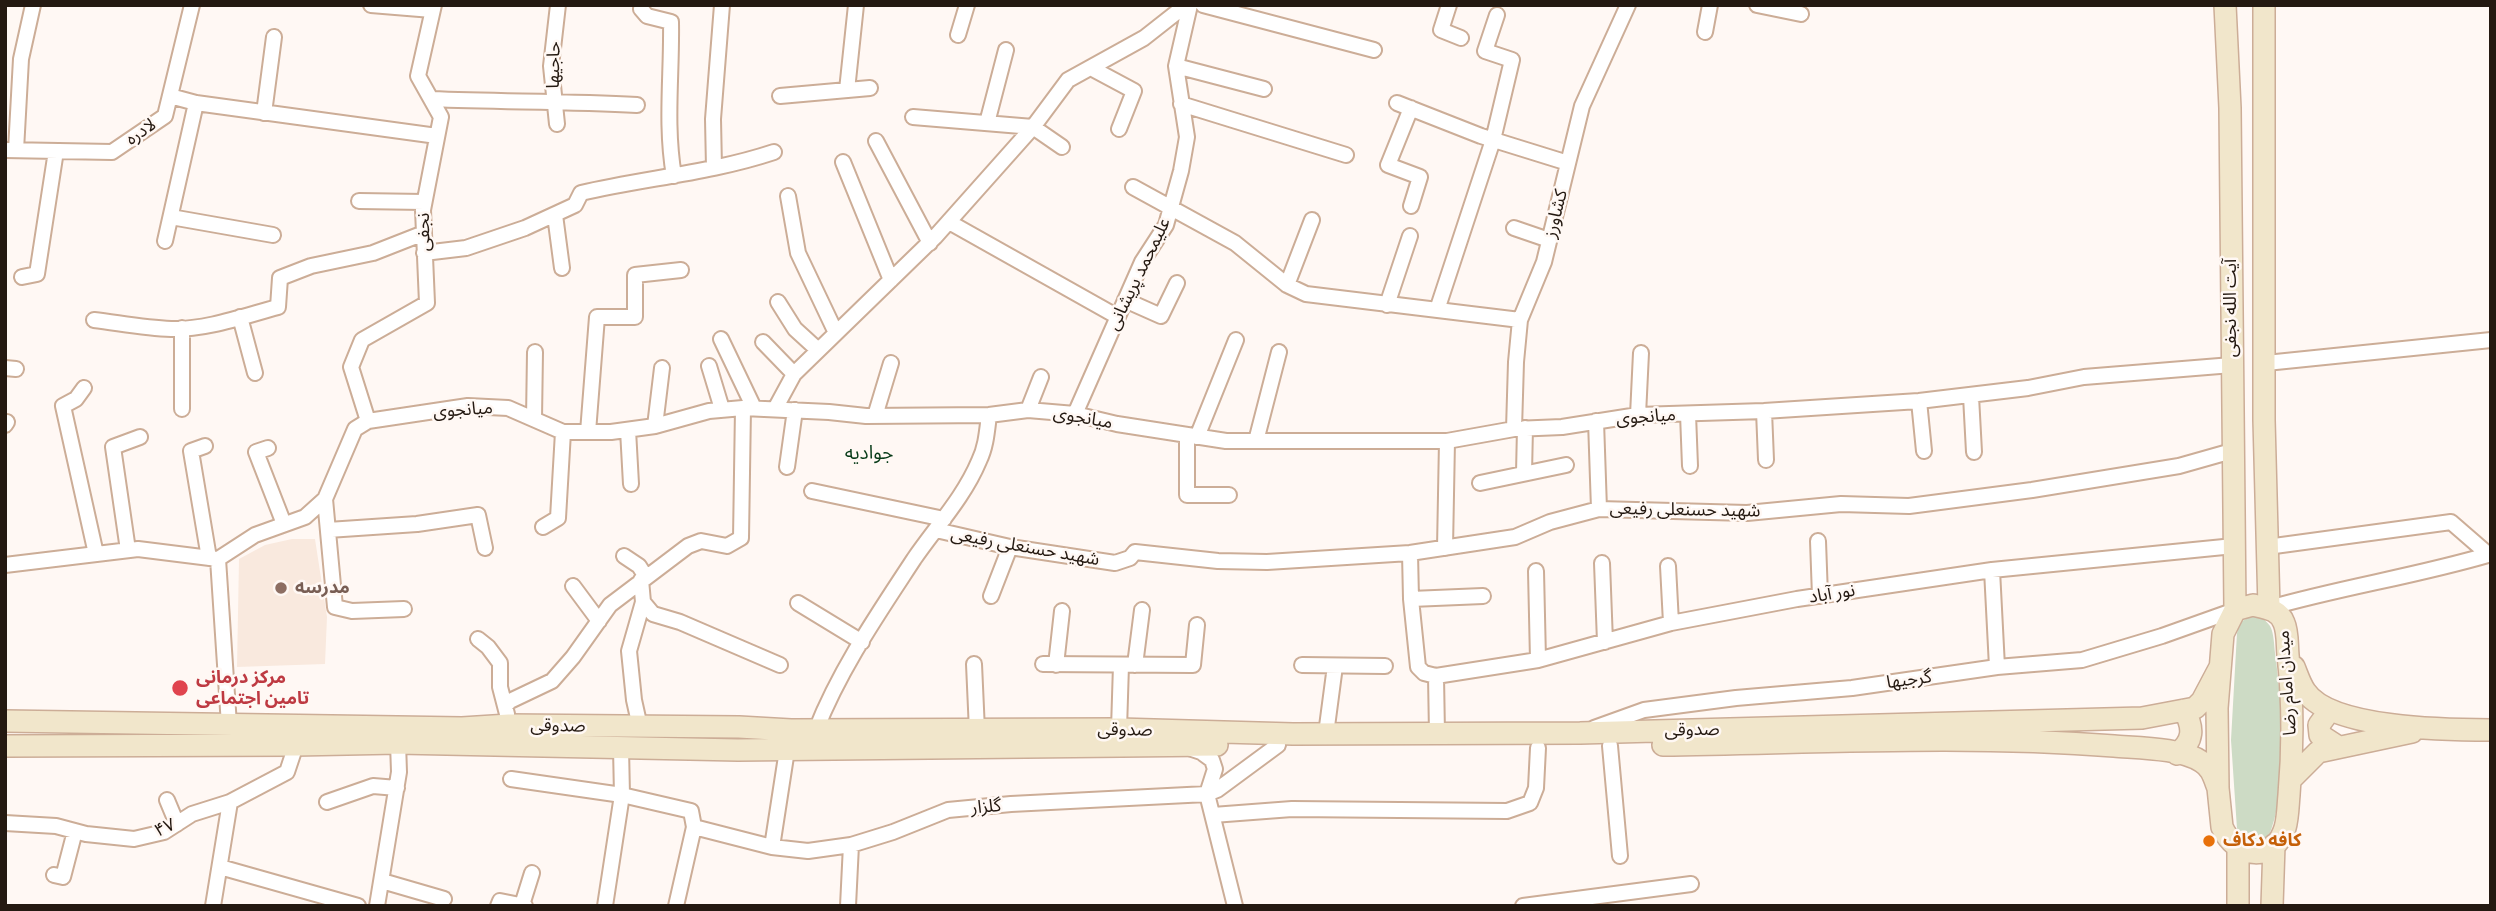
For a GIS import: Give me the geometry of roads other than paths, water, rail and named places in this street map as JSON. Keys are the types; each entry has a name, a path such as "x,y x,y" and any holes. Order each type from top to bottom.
{"main road":[{"name":"آیت الله نجفی","path":"2225,5 2230,108 2235,610"},
{"name":"آیت الله نجفی","path":"2264,5 2264,420 2269,608"},
{"path":"2234,577 2252,583 2268,574"},
{"name":"میدان امام رضا","path":"2235,610 2253,605 2269,608 2279,614 2285,624 2292,729 2290,780 2286,827 2274,845"},
{"path":"2235,610 2223,634 2217,708 2218,788 2222,827 2238,849 2259,852 2274,845 2273,898"},
{"path":"2288,653 2305,693 2340,715 2424,730 2491,730"},
{"path":"2177,754 2185,748 2192,732 2191,722 2184,710 2195,708 2203,701 2220,667"},
{"name":"صدوقی","path":"814,740 977,731 1119,729 1326,734 1580,733 2129,719 2184,710"},
{"path":"2330,710 2319,725 2320,735 2337,746"},
{"name":"صدوقی","path":"5,721 462,727 507,716 640,727 739,727 789,740"},
{"path":"31,746 32,722"},
{"path":"2290,780 2318,751 2424,730"},
{"name":"صدوقی","path":"5,746 296,746 398,743 621,748 814,740 1182,746 1538,747 2004,740 2142,748 2177,754 2201,761 2211,770 2218,788"},
{"path":"2238,849 2239,898"},
{"path":"2239,898 2255,882 2264,883 2273,898"}],"street":[{"path":"10,150 21,59 33,5"},
{"name":"لادره","path":"10,150 112,152 165,116 192,5"},
{"path":"373,5 436,7"},
{"name":"حاجیها","path":"557,124 551,66 558,5"},
{"path":"642,5 641,9 647,16 671,22 668,108 669,147 674,176"},
{"path":"714,168 713,119 722,5"},
{"path":"847,90 856,5"},
{"path":"958,35 967,5"},
{"path":"775,409 794,374 930,243 1033,127 1068,80 1144,38 1188,5"},
{"name":"علیمحمد پریشانی","path":"1075,414 1142,262 1166,225 1181,171 1187,137 1176,66 1188,5"},
{"path":"1203,5 1374,50"},
{"path":"1449,5 1441,30 1461,38"},
{"name":"کشاورز","path":"1524,473 1516,362 1520,320 1544,262 1582,106 1628,5"},
{"path":"1705,32 1710,5"},
{"path":"1757,5 1801,14"},
{"name":"نجفی","path":"368,421 351,367 362,340 427,303 424,202 441,117 418,76 436,7"},
{"path":"1437,310 1493,140 1512,60 1485,51 1497,15"},
{"path":"264,113 274,37"},
{"path":"987,123 1006,50"},
{"path":"1176,66 1264,89"},
{"path":"1091,68 1135,91 1119,129"},
{"path":"780,96 870,88"},
{"path":"170,96 196,103 437,136"},
{"path":"431,99 506,103 554,100 637,105"},
{"path":"166,241 196,103"},
{"path":"1397,103 1493,140 1568,163"},
{"path":"1181,104 1346,155"},
{"path":"1411,108 1388,166 1420,177 1411,206"},
{"path":"913,117 1033,127 1062,147"},
{"path":"876,141 930,243"},
{"path":"22,277 37,274 56,151"},
{"path":"424,253 466,248 524,228 575,205 581,192 714,168 774,152"},
{"path":"843,162 891,280"},
{"path":"1133,187 1235,243 1287,285 1306,294 1520,320"},
{"path":"788,196 799,253 836,333"},
{"path":"359,201 424,202"},
{"path":"555,215 562,268"},
{"path":"171,217 273,235"},
{"path":"1287,285 1312,220"},
{"path":"949,222 1118,317"},
{"path":"1514,228 1549,240"},
{"path":"94,320 172,329 207,325 278,307 280,278 311,266 373,253 424,233"},
{"path":"1387,305 1410,236"},
{"path":"588,432 597,317 635,317 635,275 681,270"},
{"path":"1125,300 1161,316 1177,283"},
{"path":"778,302 795,329 818,350"},
{"path":"240,317 255,373"},
{"path":"182,328 182,409"},
{"path":"507,716 510,701 552,681 573,657 610,605 643,579 688,546 701,541 727,546 741,538 748,408 721,339"},
{"path":"1229,495 1187,495 1192,437 1236,340"},
{"path":"2266,363 2491,340"},
{"path":"763,342 794,374"},
{"path":"534,419 535,352"},
{"path":"1256,441 1279,352"},
{"path":"1638,415 1641,353"},
{"path":"875,416 891,363"},
{"name":"میانجوی","path":"368,421 468,407 508,408 563,432 588,432 655,426 709,411 748,408 875,416 989,415 1028,410 1075,414 1192,437 1256,441 1447,441 1519,428 1562,427 1638,415 1764,411 1919,401 2028,388 2084,377 2232,365"},
{"path":"709,366 722,410"},
{"path":"655,426 662,368"},
{"path":"1028,410 1041,377"},
{"path":"84,388 76,399 63,406 96,555"},
{"path":"1971,396 1974,452"},
{"path":"1919,401 1924,452"},
{"path":"787,467 795,410"},
{"path":"1764,411 1766,460"},
{"path":"1688,414 1690,466"},
{"path":"814,740 829,696 979,462 986,440 989,415"},
{"path":"368,421 355,429 326,499 335,607 352,611 404,609"},
{"path":"1596,421 1599,509"},
{"path":"628,430 632,484"},
{"path":"543,527 558,518 563,432"},
{"path":"128,550 113,447 140,437"},
{"path":"1445,548 1447,441"},
{"path":"205,446 191,451 213,559 229,725"},
{"path":"268,448 256,452 284,524"},
{"name":"شهید حسنعلی رفیعی","path":"812,491 940,524 1010,547 1115,563 1130,558 1135,552 1218,561 1267,562 1410,553 1515,537 1550,522 1599,509 1747,513 1842,504 1909,506 2009,494 2179,466 2232,451"},
{"path":"1479,483 1566,465"},
{"path":"5,565 138,549 213,559 255,535 305,517 326,499"},
{"path":"328,530 417,524 478,515 485,548"},
{"path":"2267,547 2451,522 2490,555"},
{"path":"1818,541 1821,596"},
{"name":"نور آباد","path":"1436,676 1538,660 1671,623 1821,596 1992,570 2234,546"},
{"path":"991,596 1010,547"},
{"path":"1410,553 1411,599 1418,667 1424,673 1436,676 1437,734"},
{"path":"2269,608 2319,594 2432,572 2490,555"},
{"path":"624,556 639,565 643,579 643,602 629,651 640,727"},
{"path":"1602,563 1605,642"},
{"path":"1668,566 1671,623"},
{"path":"1992,570 1997,667"},
{"path":"1536,571 1538,660"},
{"path":"573,586 598,621"},
{"path":"1411,599 1483,596"},
{"path":"643,602 653,614 680,622 780,665"},
{"path":"797,603 862,642"},
{"path":"1119,729 1128,665 1142,610"},
{"name":"گرجیها","path":"1580,733 1644,710 1736,698 1852,688 1997,667 2082,660 2235,610"},
{"path":"1062,611 1049,664 1193,665 1196,625"},
{"path":"478,639 500,663 500,687 507,716"},
{"path":"974,664 977,731"},
{"path":"1302,665 1385,666"},
{"path":"1326,734 1335,666"},
{"path":"772,847 789,740"},
{"path":"377,906 397,788 398,743"},
{"path":"1207,794 1217,790 1278,745"},
{"name":"۴۷","path":"5,823 56,826 134,839 164,832 192,814 230,802 287,772 296,746"},
{"path":"1182,746 1201,752 1212,760 1215,769 1207,794 1235,906"},
{"path":"1610,746 1620,856"},
{"path":"1213,816 1292,809 1507,811 1530,803 1536,788 1538,747"},
{"path":"605,906 622,796 621,748"},
{"path":"511,779 622,796 691,811 694,827 676,906"},
{"path":"327,802 373,786 397,788"},
{"name":"گلزار","path":"694,827 772,847 808,851 851,845 948,810 1011,804 1207,794"},
{"path":"167,800 177,824"},
{"path":"213,906 230,802"},
{"path":"54,875 63,877 75,831"},
{"path":"848,906 851,845"},
{"path":"220,867 358,906"},
{"path":"498,906 500,901 524,906 532,873"},
{"path":"382,881 444,899"},
{"path":"1523,906 1690,884"}],"place":[{"name":"مدرسه","path":"281,588"},
{"name":"مرکز درمانی تامین اجتماعی","path":"180,688"},
{"name":"کافه دکاف","path":"2209,841"}],"district":[{"name":"جوادیه","path":"869,454"}]}
